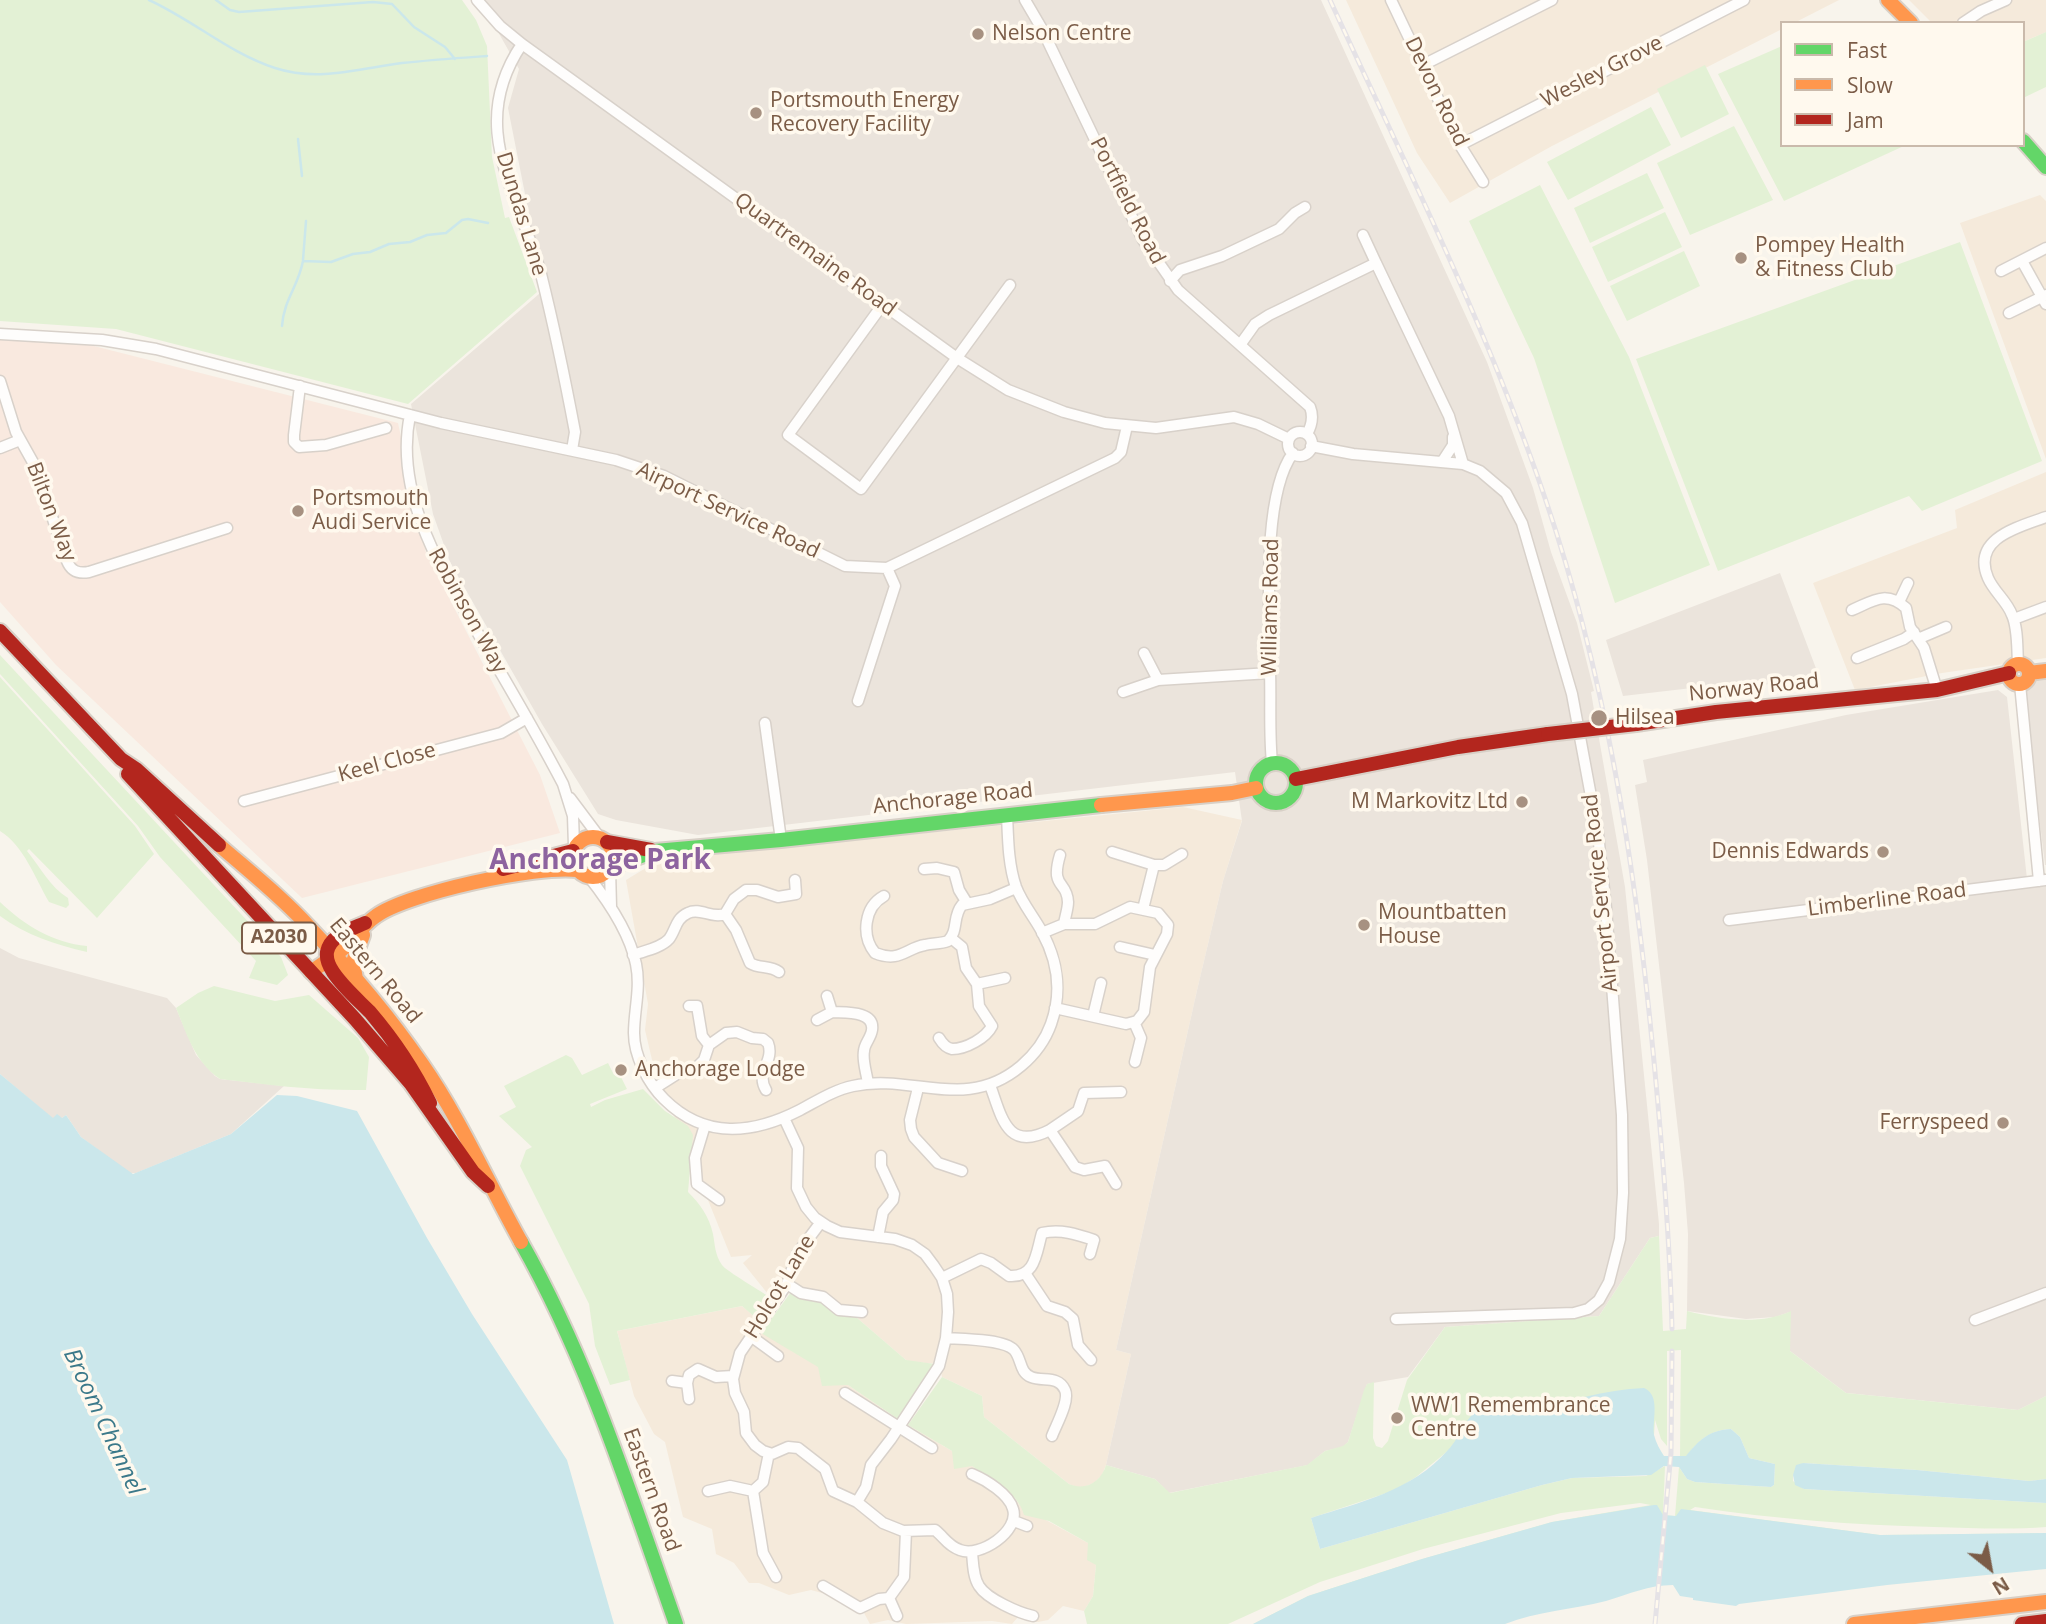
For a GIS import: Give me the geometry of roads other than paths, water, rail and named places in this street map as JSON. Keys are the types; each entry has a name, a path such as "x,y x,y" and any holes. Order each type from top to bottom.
{"main road":[{"path":"1888,0 1909,21"},
{"path":"2025,143 2046,167"},
{"name":"Eastern Road","path":"0,631 121,759 136,769 267,886 356,979 423,1065 483,1167 491,1189 538,1272 570,1338 599,1406 676,1622"},
{"name":"Norway Road","path":"1296,779 1458,747 1548,734 1716,712 1937,690 2019,673 2046,671"},
{"name":"Eastern Road","path":"121,759 129,775 362,1027 438,1119 473,1171 491,1189"},
{"path":"1272,763 1290,768 1296,779 1294,792 1279,803 1267,801 1256,788 1261,769 1272,763"},
{"name":"Anchorage Road","path":"604,840 655,850 782,840 1007,814 1232,793 1256,788"},
{"path":"311,972 330,954 345,932 391,908 440,890 454,880 573,849 586,838 604,840 613,854 611,868 602,875 547,869 457,890 440,890"},
{"path":"573,849 572,859 583,873"},
{"name":"Anchorage Road","path":"611,868 655,850"},
{"path":"356,979 352,968 354,954 369,921"},
{"path":"330,954 337,977 372,1015 407,1062 438,1119"},
{"path":"1854,1624 2046,1602"},
{"path":"2022,1624 2046,1621"}],"street":[{"path":"477,0 500,26 522,44"},
{"name":"Portfield Road","path":"1025,0 1042,29 1143,240 1170,281 1310,407 1311,426 1307,435"},
{"name":"Devon Road","path":"1391,0 1460,145 1483,182"},
{"path":"1423,65 1552,0"},
{"name":"Wesley Grove","path":"1460,145 1744,0"},
{"path":"1966,21 2006,0"},
{"name":"Quartremaine Road","path":"522,44 957,358 1008,390 1063,412 1127,426"},
{"name":"Dundas Lane","path":"522,44 500,89 498,137 506,174 543,285 575,432 572,450"},
{"path":"1170,281 1180,270 1222,257 1279,229 1295,213 1305,208"},
{"path":"1363,235 1449,416 1463,464"},
{"path":"2001,271 2046,248"},
{"path":"2010,313 2044,299 2022,261"},
{"path":"1240,345 1255,324 1269,315 1376,263"},
{"path":"883,304 788,435 861,489 1010,285"},
{"name":"Airport Service Road","path":"0,334 102,340 138,345 410,415 616,460 664,476 845,566 887,568 1115,458 1121,452 1127,426"},
{"name":"Bilton Way","path":"0,381 20,440 35,466 66,561 76,572 89,572 227,528"},
{"path":"300,386 293,435 299,447 327,445 386,428"},
{"name":"Robinson Way","path":"410,415 406,450 414,495 426,535 457,597 568,795 604,840"},
{"path":"1127,426 1156,428 1234,417 1258,424 1289,439"},
{"path":"1297,432 1307,435 1311,446 1303,455 1293,453 1289,449 1289,439 1297,432"},
{"path":"1442,462 1452,445 1454,433"},
{"path":"0,448 20,440"},
{"name":"Airport Service Road","path":"1311,446 1353,454 1463,464 1480,471 1506,493 1522,523 1572,694 1598,834 1606,908 1622,1115 1623,1193 1620,1239 1609,1282 1600,1300 1588,1310 1574,1313 1396,1319"},
{"name":"Williams Road","path":"1272,763 1269,586 1272,536 1278,493 1293,453"},
{"path":"2043,880 2014,619 1989,580 1985,567 1989,547 2000,534 2046,517"},
{"path":"858,701 894,586 887,568"},
{"path":"1899,601 1908,583"},
{"path":"1852,610 1881,598 1899,601 1909,615 1910,626 1917,635 1937,690"},
{"path":"2014,619 2046,607"},
{"path":"1857,658 1904,639 1946,627"},
{"path":"1144,653 1158,680"},
{"path":"1123,692 1158,680 1270,673"},
{"name":"Keel Close","path":"244,802 501,733 527,718"},
{"path":"765,723 782,840"},
{"name":"Robinson Way","path":"568,795 573,816 573,849"},
{"path":"583,873 611,907 634,955 638,990 635,1041 644,1070 655,1088 674,1107 705,1125 748,1129 784,1118 833,1092 851,1086 868,1084 958,1091 990,1085 1017,1069 1038,1049 1052,1024 1058,989 1056,971 1042,933 1016,888 1007,814"},
{"path":"1112,852 1154,865 1164,864 1182,854"},
{"path":"1060,855 1055,872 1067,898 1064,924"},
{"path":"1143,909 1154,865"},
{"path":"611,868 611,907"},
{"path":"924,869 937,868 954,872 967,903"},
{"path":"634,955 666,942 677,922 688,912 697,911 713,916 725,914 734,899 746,890 757,890 778,897 801,893 795,880"},
{"name":"Limberline Road","path":"1729,920 2043,880"},
{"path":"884,896 872,905 866,922 870,947 877,954 888,956 906,954 921,946 951,938 956,931 957,913 967,903 990,900 1016,888"},
{"path":"1042,933 1064,924 1090,925 1105,921 1123,909 1143,909 1158,913 1167,923 1167,934 1155,955 1148,976 1143,1012 1134,1022 1126,1024 1055,1008"},
{"path":"725,914 736,930 750,963 779,971"},
{"path":"939,1038 947,1047 955,1048 981,1038 992,1029 979,1006 977,984 966,968 962,947 951,938"},
{"path":"1120,947 1155,955"},
{"path":"977,984 1005,978"},
{"path":"1093,1016 1101,983"},
{"path":"827,996 832,1012"},
{"path":"689,1006 697,1006 702,1036 709,1045"},
{"path":"817,1020 832,1012 855,1013 866,1017 872,1030 863,1051 868,1084"},
{"path":"1134,1022 1141,1038 1135,1062"},
{"path":"655,1088 677,1074 696,1068 704,1060 709,1045 721,1035 733,1032 766,1041 771,1051 761,1080 766,1090"},
{"path":"990,1085 1003,1120 1013,1133 1026,1138 1039,1136 1078,1111 1084,1093 1121,1092"},
{"path":"918,1088 910,1120 912,1133 938,1163 962,1171"},
{"path":"784,1118 798,1148 797,1188 806,1207 821,1223 840,1231 900,1240 919,1249 942,1278 948,1301 946,1338 939,1366 870,1465 866,1486 857,1502"},
{"path":"705,1125 695,1158 696,1184 719,1200"},
{"path":"1050,1130 1072,1166 1084,1170 1105,1166 1116,1184"},
{"path":"878,1237 883,1212 893,1200 894,1194 881,1166 881,1156"},
{"name":"Holcot Lane","path":"733,1376 737,1359 787,1284 794,1259 821,1223"},
{"path":"942,1278 981,1259 1009,1276 1025,1273 1034,1263 1042,1233 1058,1230 1094,1240 1090,1254"},
{"path":"1025,1273 1047,1306 1069,1314 1073,1319 1078,1345 1091,1360"},
{"path":"787,1284 801,1293 823,1297 839,1310 862,1312"},
{"path":"1975,1320 2046,1293"},
{"path":"752,1337 778,1356"},
{"path":"946,1338 1007,1345 1016,1352 1021,1367 1028,1375 1060,1383 1065,1390 1066,1400 1052,1436"},
{"path":"689,1399 689,1375 698,1369 716,1377 733,1376 735,1393 744,1412 746,1433 755,1445 769,1453 790,1447 798,1448 826,1471 829,1487 857,1502 883,1523 906,1531 935,1530 949,1545 972,1552 999,1539 1014,1521 1013,1507 1009,1501 983,1479 972,1474"},
{"path":"672,1381 687,1383"},
{"path":"845,1393 932,1448"},
{"path":"753,1491 763,1482 769,1453"},
{"path":"708,1491 730,1486 753,1491"},
{"path":"753,1491 764,1553 776,1577"},
{"path":"1014,1521 1027,1526"},
{"path":"823,1586 860,1608 888,1598 904,1577 906,1531"},
{"path":"972,1552 979,1587 1015,1611 1033,1616"},
{"path":"888,1598 897,1616"}],"water":[{"name":"Broom Channel","path":"0,1074 53,1118 57,1114 62,1118 66,1115 81,1137 133,1174 231,1134 277,1095 297,1096 357,1111 472,1314 567,1460 614,1624 0,1624"},
{"path":"1644,1388 1649,1391 1654,1402 1654,1435 1664,1456 1686,1456 1705,1437 1717,1431 1731,1429 1740,1437 1749,1458 1775,1464 1774,1485 1771,1487 1695,1482 1687,1479 1679,1467 1664,1466 1651,1475 1572,1478 1320,1549 1311,1518 1384,1493 1418,1476 1448,1450 1470,1417 1485,1405 1542,1405"},
{"path":"1803,1463 2029,1481 2046,1479 2046,1503 1804,1489 1795,1485 1793,1475 1796,1465"},
{"path":"1657,1505 1663,1515 1676,1516 1681,1509 1880,1535 2046,1533 2046,1569 1887,1585 1736,1606 1693,1600 1680,1596 1673,1585 1664,1585 1505,1624 1253,1624 1308,1596 1422,1559 1552,1522"}],"waterway":[{"path":"149,0 242,54 291,72 338,73 402,63 487,56"},
{"path":"216,0 230,10 239,12 373,2 392,4 414,27 445,47 455,59"},
{"path":"298,139 302,176"},
{"path":"282,326 285,308 303,261 331,262 389,244 446,233 462,220 488,223"},
{"path":"303,260 306,221"}],"railway":[{"path":"1330,0 1444,246 1497,371 1545,498 1585,634 1615,771 1646,981 1662,1155 1672,1329"},
{"path":"1655,1624 1671,1453 1672,1351"}],"place":[{"name":"Nelson Centre","path":"978,34"},
{"name":"Portsmouth Energy Recovery Facility","path":"756,113"},
{"name":"Pompey Health & Fitness Club","path":"1741,258"},
{"name":"Portsmouth Audi Service","path":"298,511"},
{"name":"Hilsea","path":"1599,718"},
{"name":"M Markovitz Ltd","path":"1522,802"},
{"name":"Dennis Edwards","path":"1883,852"},
{"name":"Mountbatten House","path":"1364,925"},
{"name":"Anchorage Lodge","path":"621,1070"},
{"name":"Ferryspeed","path":"2003,1123"},
{"name":"WW1 Remembrance Centre","path":"1397,1418"}],"district":[{"name":"Anchorage Park","path":"600,861"}]}
